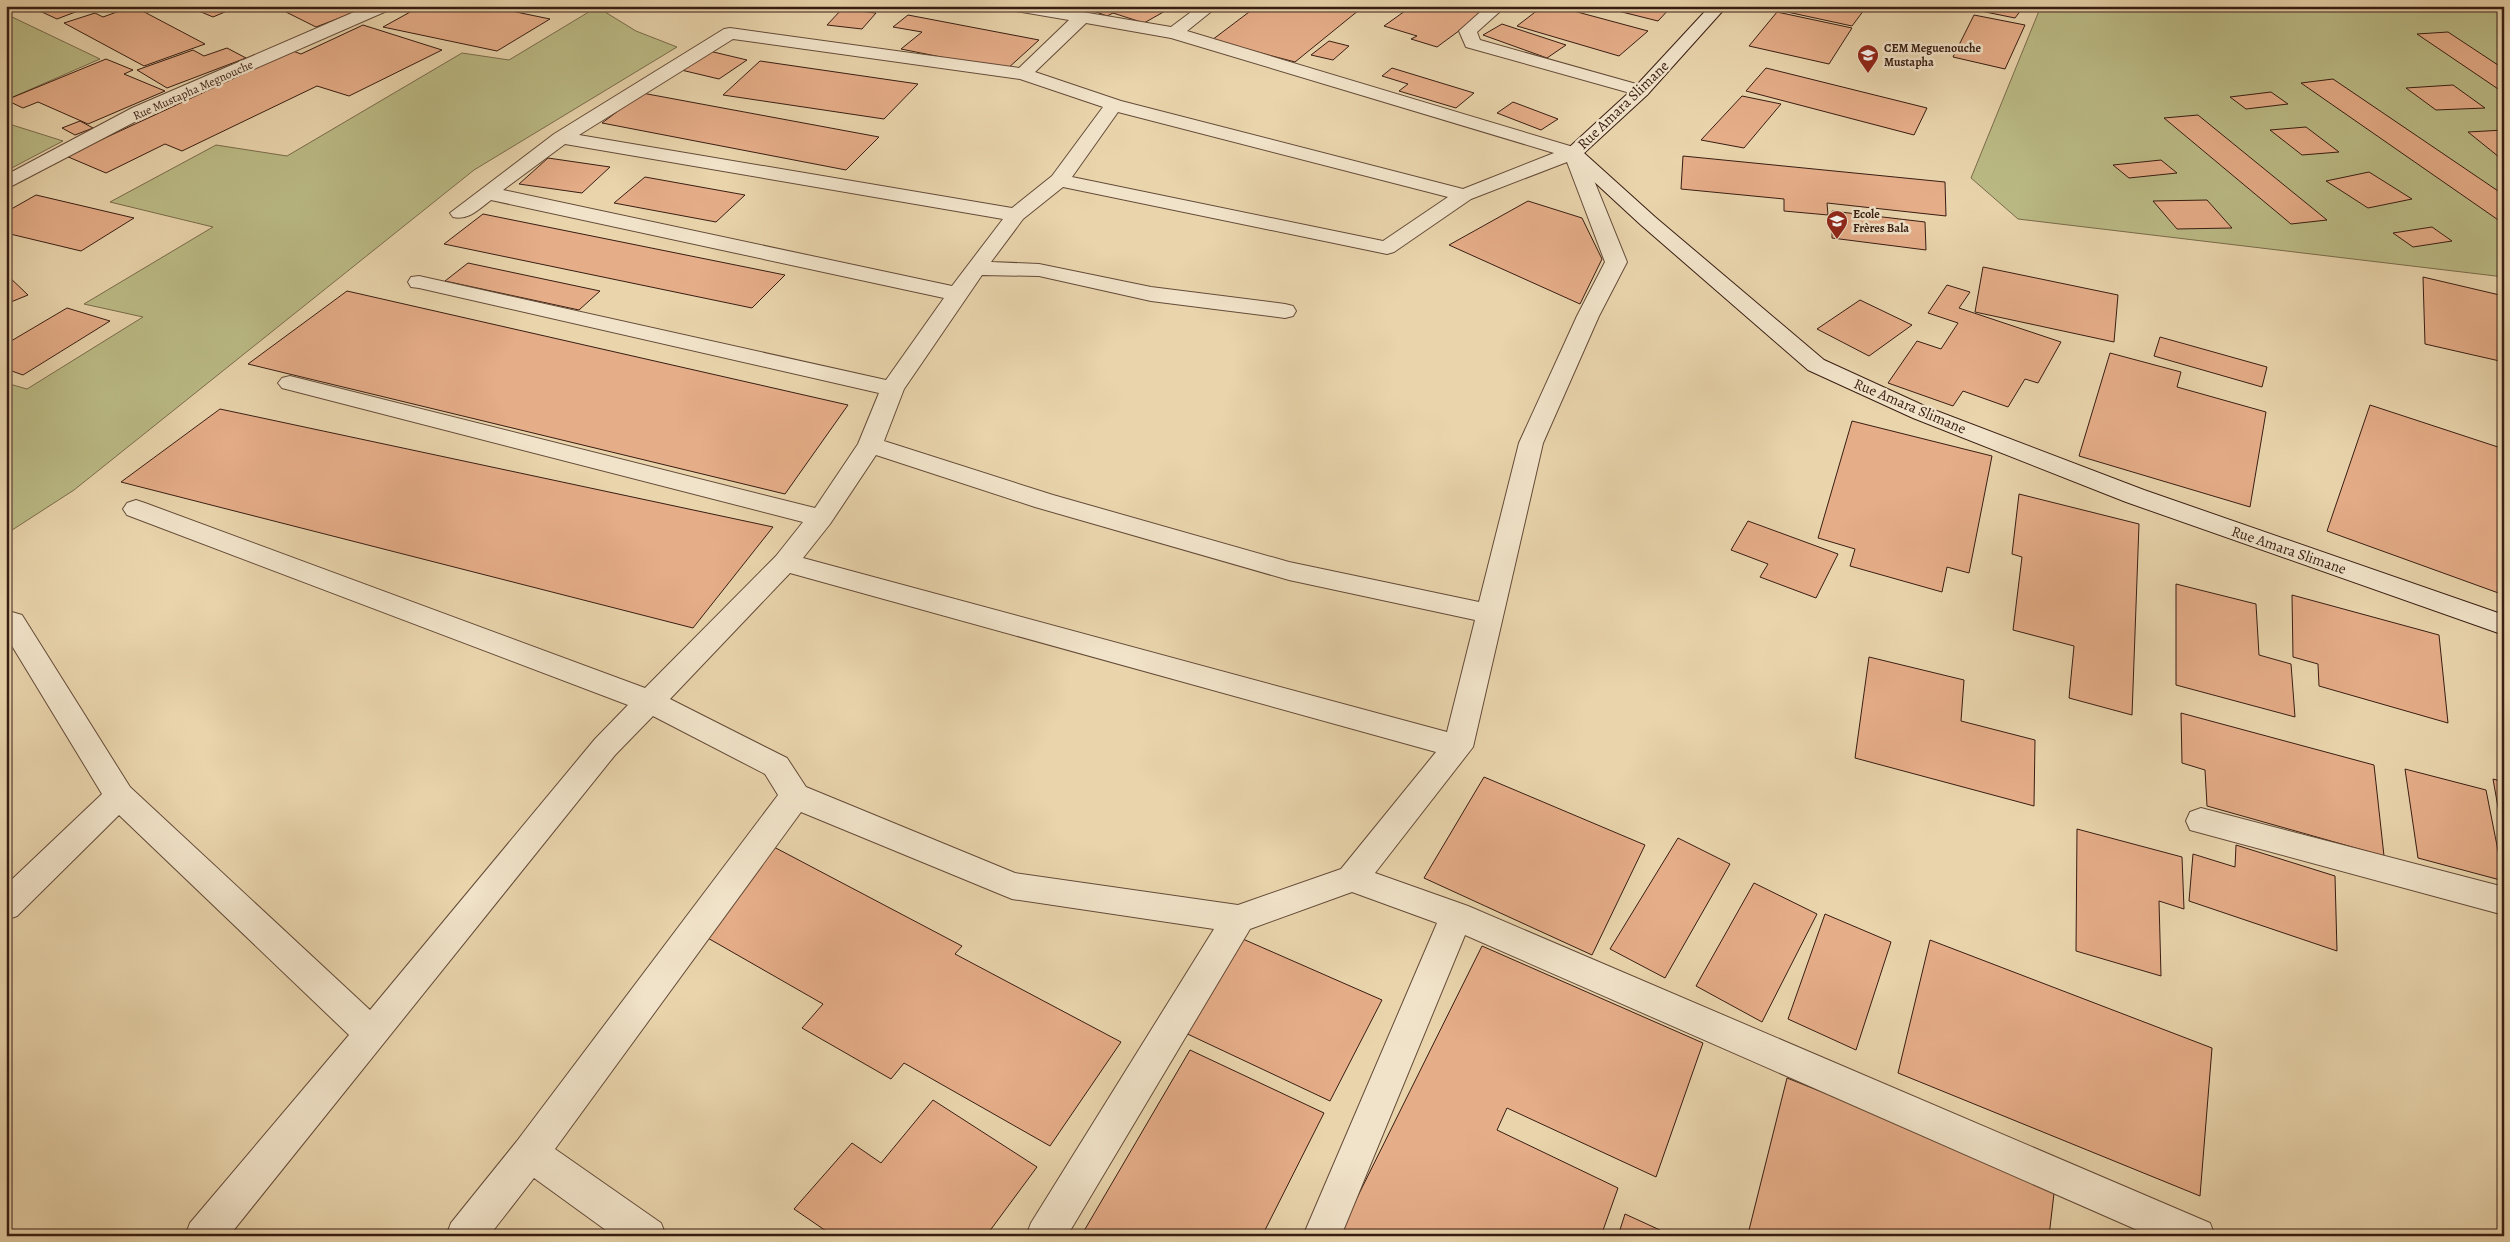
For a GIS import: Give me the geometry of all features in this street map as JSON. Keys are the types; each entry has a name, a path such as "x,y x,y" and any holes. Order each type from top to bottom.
{"street":[{"name":"Rue Mustapha Megnouche","path":"6,183 139,112 383,6"},
{"path":"1016,6 1174,33 1573,153"},
{"path":"1174,33 1210,6"},
{"path":"1498,6 1468,31 1472,43 1641,91"},
{"name":"Rue Amara Slimane","path":"1718,6 1641,91 1573,153 1816,365 1921,413 2135,496 2504,625"},
{"path":"1023,74 1081,18"},
{"path":"460,213 561,138 730,33 1023,74 1114,105 1464,195"},
{"path":"204,1236 372,1034 605,747 651,702 785,562 821,518 870,445 892,389 976,268 1016,215 1059,180 1114,105"},
{"path":"561,138 1016,215"},
{"path":"1059,180 1387,248 1464,195 1573,153"},
{"path":"136,509 651,702 776,766 795,796 1012,886 1238,919 1352,878 1458,746 1531,443 1588,316 1616,262 1573,153"},
{"path":"487,192 958,294"},
{"path":"976,268 1039,270 1151,294 1285,311"},
{"path":"419,282 892,389"},
{"path":"290,382 821,518"},
{"path":"870,445 1044,501 1289,571 1490,614"},
{"path":"785,562 1458,746"},
{"path":"12,622 119,796 372,1034"},
{"path":"6,906 119,796"},
{"path":"465,1236 530,1153 795,796"},
{"path":"2201,822 2504,901"},
{"path":"1352,878 1456,916 2196,1236"},
{"path":"1322,1236 1456,916"},
{"path":"1045,1236 1238,919"},
{"path":"530,1153 647,1236"}],"green space":[{"path":"2041,6 2504,6 2504,277 2018,219 1971,178"},
{"path":"597,7 636,31 677,47 474,170 74,490 6,534 6,383 27,389 143,317 84,304 213,227 110,202 216,145 287,156 462,53 509,60"},
{"path":"10,16 100,59 6,100 6,17"},
{"path":"6,123 63,141 6,171"}],"building":[{"path":"29,6 91,6 57,19"},
{"path":"133,6 205,44 144,66 64,23 95,13 103,17"},
{"path":"187,6 239,6 213,17"},
{"path":"302,6 371,6 316,27 286,12"},
{"path":"421,6 487,6 550,19 497,51 383,27"},
{"path":"496,6 528,6 520,11"},
{"path":"1080,6 1174,6 1144,23 1113,13 1107,16"},
{"path":"1257,6 1364,6 1295,62 1212,40"},
{"path":"1412,6 1483,6 1490,8 1437,47 1411,39 1417,36 1384,26"},
{"path":"1543,6 1555,6 1648,31 1619,56 1517,26"},
{"path":"1598,6 1672,6 1658,21"},
{"path":"1781,6 1867,6 1852,26 1778,10"},
{"path":"1956,6 2024,6 2015,18"},
{"path":"842,9 876,13 862,29 827,25"},
{"path":"1777,12 1852,28 1829,64 1749,46"},
{"path":"908,15 1039,40 1006,70 901,49 922,32 893,27"},
{"path":"1974,15 2025,25 2005,69 1953,57"},
{"path":"1502,24 1566,45 1547,58 1483,35"},
{"path":"363,25 442,50 349,96 317,86 182,151 165,144 106,173 66,156 293,51 301,54"},
{"path":"2448,32 2504,69 2504,93 2417,34"},
{"path":"1329,41 1349,46 1333,60 1311,55"},
{"path":"227,48 246,58 167,88 137,70 193,50 204,56"},
{"path":"705,50 747,60 719,79 677,69"},
{"path":"106,59 133,70 124,74 165,91 88,124 38,102 23,108 6,100"},
{"path":"760,61 918,84 884,119 723,95"},
{"path":"1392,68 1474,93 1456,108 1399,91 1408,84 1382,76"},
{"path":"1766,68 1927,108 1914,135 1746,91"},
{"path":"2333,79 2504,195 2504,224 2301,83"},
{"path":"2453,85 2485,108 2436,110 2406,88"},
{"path":"2271,92 2288,104 2246,109 2230,97"},
{"path":"642,93 879,137 846,170 602,123"},
{"path":"1742,96 1781,104 1744,148 1701,140"},
{"path":"1513,102 1558,119 1541,130 1497,113"},
{"path":"2198,115 2327,220 2291,224 2164,118"},
{"path":"80,121 93,128 75,135 62,128"},
{"path":"2306,127 2339,152 2302,155 2270,130"},
{"path":"2504,130 2504,157 2499,157 2468,132"},
{"path":"1683,156 1945,182 1946,216 1827,203 1828,215 1784,211 1784,199 1681,189"},
{"path":"548,158 610,167 582,193 519,184"},
{"path":"2161,160 2177,173 2129,178 2113,165"},
{"path":"2369,172 2412,199 2368,208 2326,181"},
{"path":"645,177 745,195 716,222 614,203"},
{"path":"36,195 134,218 81,251 6,233 6,212"},
{"path":"2207,200 2232,228 2177,229 2153,201"},
{"path":"1528,201 1582,218 1602,259 1580,304 1449,245"},
{"path":"1832,211 1925,222 1926,250 1832,238"},
{"path":"483,214 785,275 752,308 444,244"},
{"path":"2432,227 2452,241 2413,247 2393,233"},
{"path":"468,263 600,291 579,310 445,281"},
{"path":"1983,267 2118,295 2114,342 1975,312"},
{"path":"6,274 28,295 6,304"},
{"path":"2423,277 2504,296 2504,362 2425,344"},
{"path":"1947,285 1970,292 1959,308 2061,342 2038,383 2025,379 2008,407 1963,391 1953,406 1888,383 1917,341 1941,349 1958,323 1928,313"},
{"path":"347,291 848,405 785,494 248,364"},
{"path":"1860,300 1912,325 1869,356 1817,329"},
{"path":"67,308 110,321 23,375 6,369 6,344"},
{"path":"2160,337 2267,367 2262,387 2154,356"},
{"path":"2110,353 2181,372 2177,387 2266,412 2250,507 2079,456"},
{"path":"2370,405 2504,449 2504,595 2327,531"},
{"path":"220,409 773,527 693,628 121,482"},
{"path":"1852,421 1992,456 1969,573 1947,567 1942,592 1850,566 1855,549 1818,538"},
{"path":"2019,494 2139,524 2132,715 2069,698 2074,646 2013,630 2022,557 2012,554"},
{"path":"1748,521 1838,554 1816,598 1760,577 1768,564 1731,550"},
{"path":"2176,584 2256,604 2259,655 2291,664 2295,717 2176,685"},
{"path":"2292,595 2439,635 2448,723 2319,686 2318,664 2293,657"},
{"path":"1869,657 1964,680 1961,721 2035,740 2034,806 1855,758"},
{"path":"2181,713 2374,765 2384,856 2207,806 2205,770 2182,763"},
{"path":"2405,769 2486,790 2504,881 2418,858"},
{"path":"1484,777 1645,845 1592,955 1424,878"},
{"path":"2493,779 2504,782 2504,841"},
{"path":"2077,829 2182,857 2184,909 2159,901 2161,976 2076,951"},
{"path":"1678,838 1730,864 1665,978 1610,949"},
{"path":"2236,845 2335,876 2337,951 2189,901 2193,854 2235,867"},
{"path":"772,846 962,946 955,954 1121,1042 1050,1146 904,1063 891,1079 802,1028 823,1004 692,929"},
{"path":"1754,883 1817,914 1762,1022 1696,986"},
{"path":"1825,914 1891,942 1856,1050 1788,1019"},
{"path":"1236,936 1382,1000 1330,1101 1179,1030"},
{"path":"1930,940 2212,1048 2200,1196 1898,1073"},
{"path":"1482,946 1703,1043 1656,1177 1507,1108 1497,1130 1618,1188 1601,1236 1338,1236"},
{"path":"1190,1050 1324,1113 1262,1236 1081,1236"},
{"path":"1787,1078 2055,1185 2049,1236 1762,1236 1749,1230"},
{"path":"933,1100 1037,1167 986,1236 827,1236 829,1233 794,1209 852,1143 881,1163"},
{"path":"1625,1214 1673,1236 1618,1236"}],"place":[{"name":"CEM Meguenouche Mustapha","path":"1868,74"},
{"name":"Ecole Frères Bala","path":"1837,240"}]}
